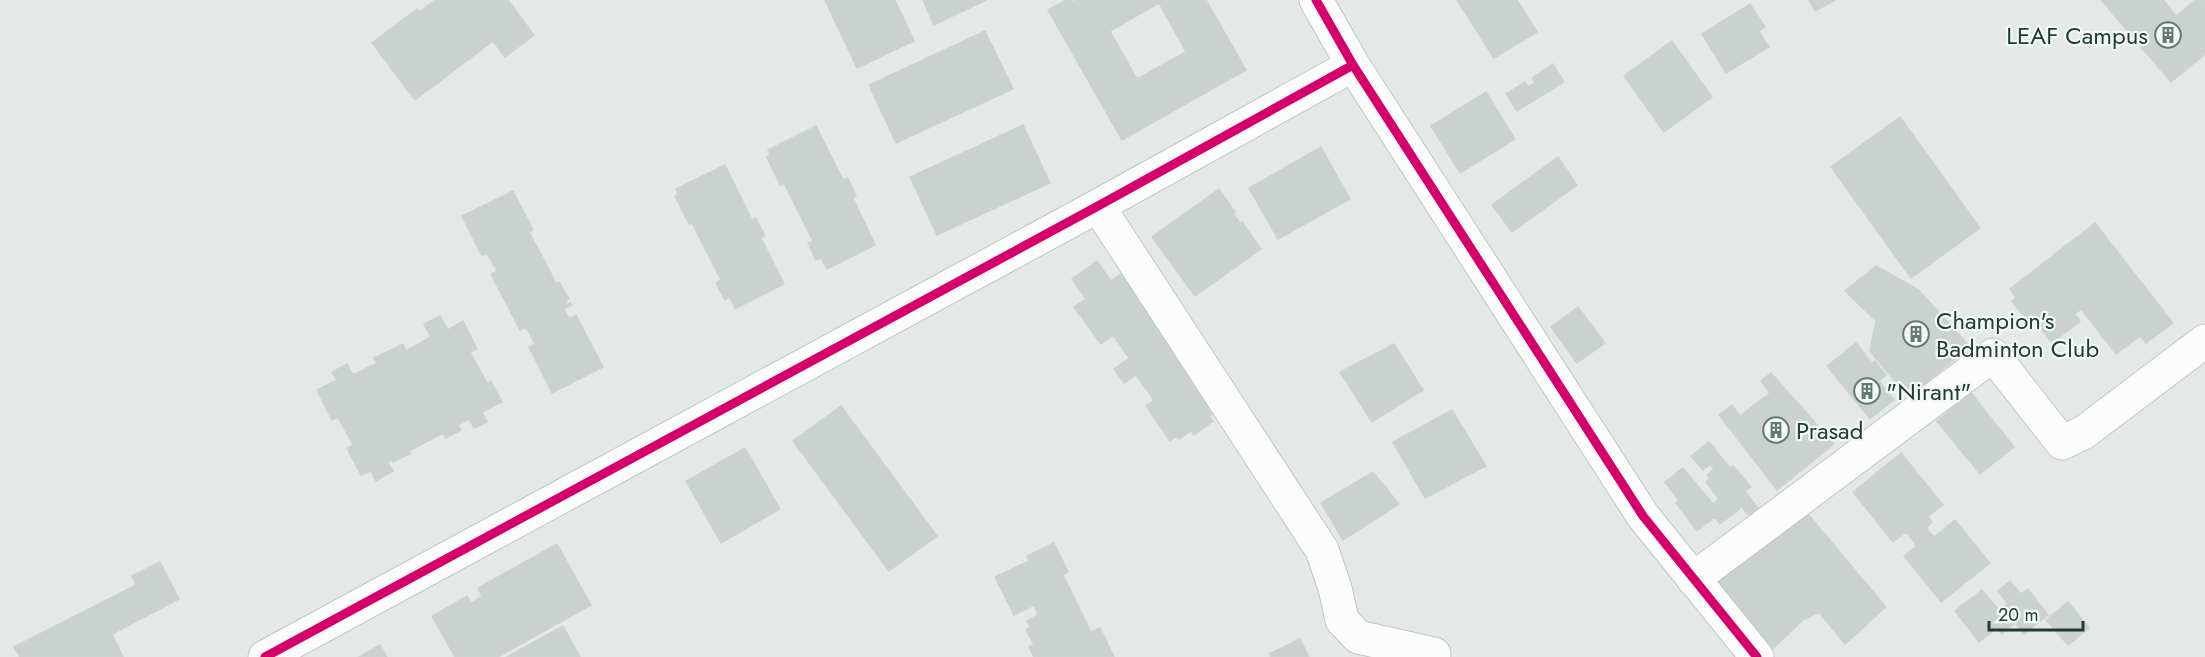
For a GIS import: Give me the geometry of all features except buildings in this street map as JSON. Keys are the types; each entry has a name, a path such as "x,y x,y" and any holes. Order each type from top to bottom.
{"street":[{"path":"1316,0 1353,64 1643,516 1757,657"},
{"path":"265,657 1098,206 1353,64"},
{"path":"1098,206 1322,550 1335,588 1342,620 1358,637 1434,654"},
{"path":"1693,579 1994,355 2062,443 2083,433 2205,341"}],"cycle path":[{"path":"1316,0 1353,65 1643,516 1757,657"},
{"path":"265,657 1098,206 1353,65"}],"place":[{"name":"LEAF Campus","path":"2168,35"},
{"name":"Champion's Badminton Club","path":"1916,334"},
{"name":"\"Nirant\"","path":"1867,391"},
{"name":"Prasad","path":"1776,430"}]}
